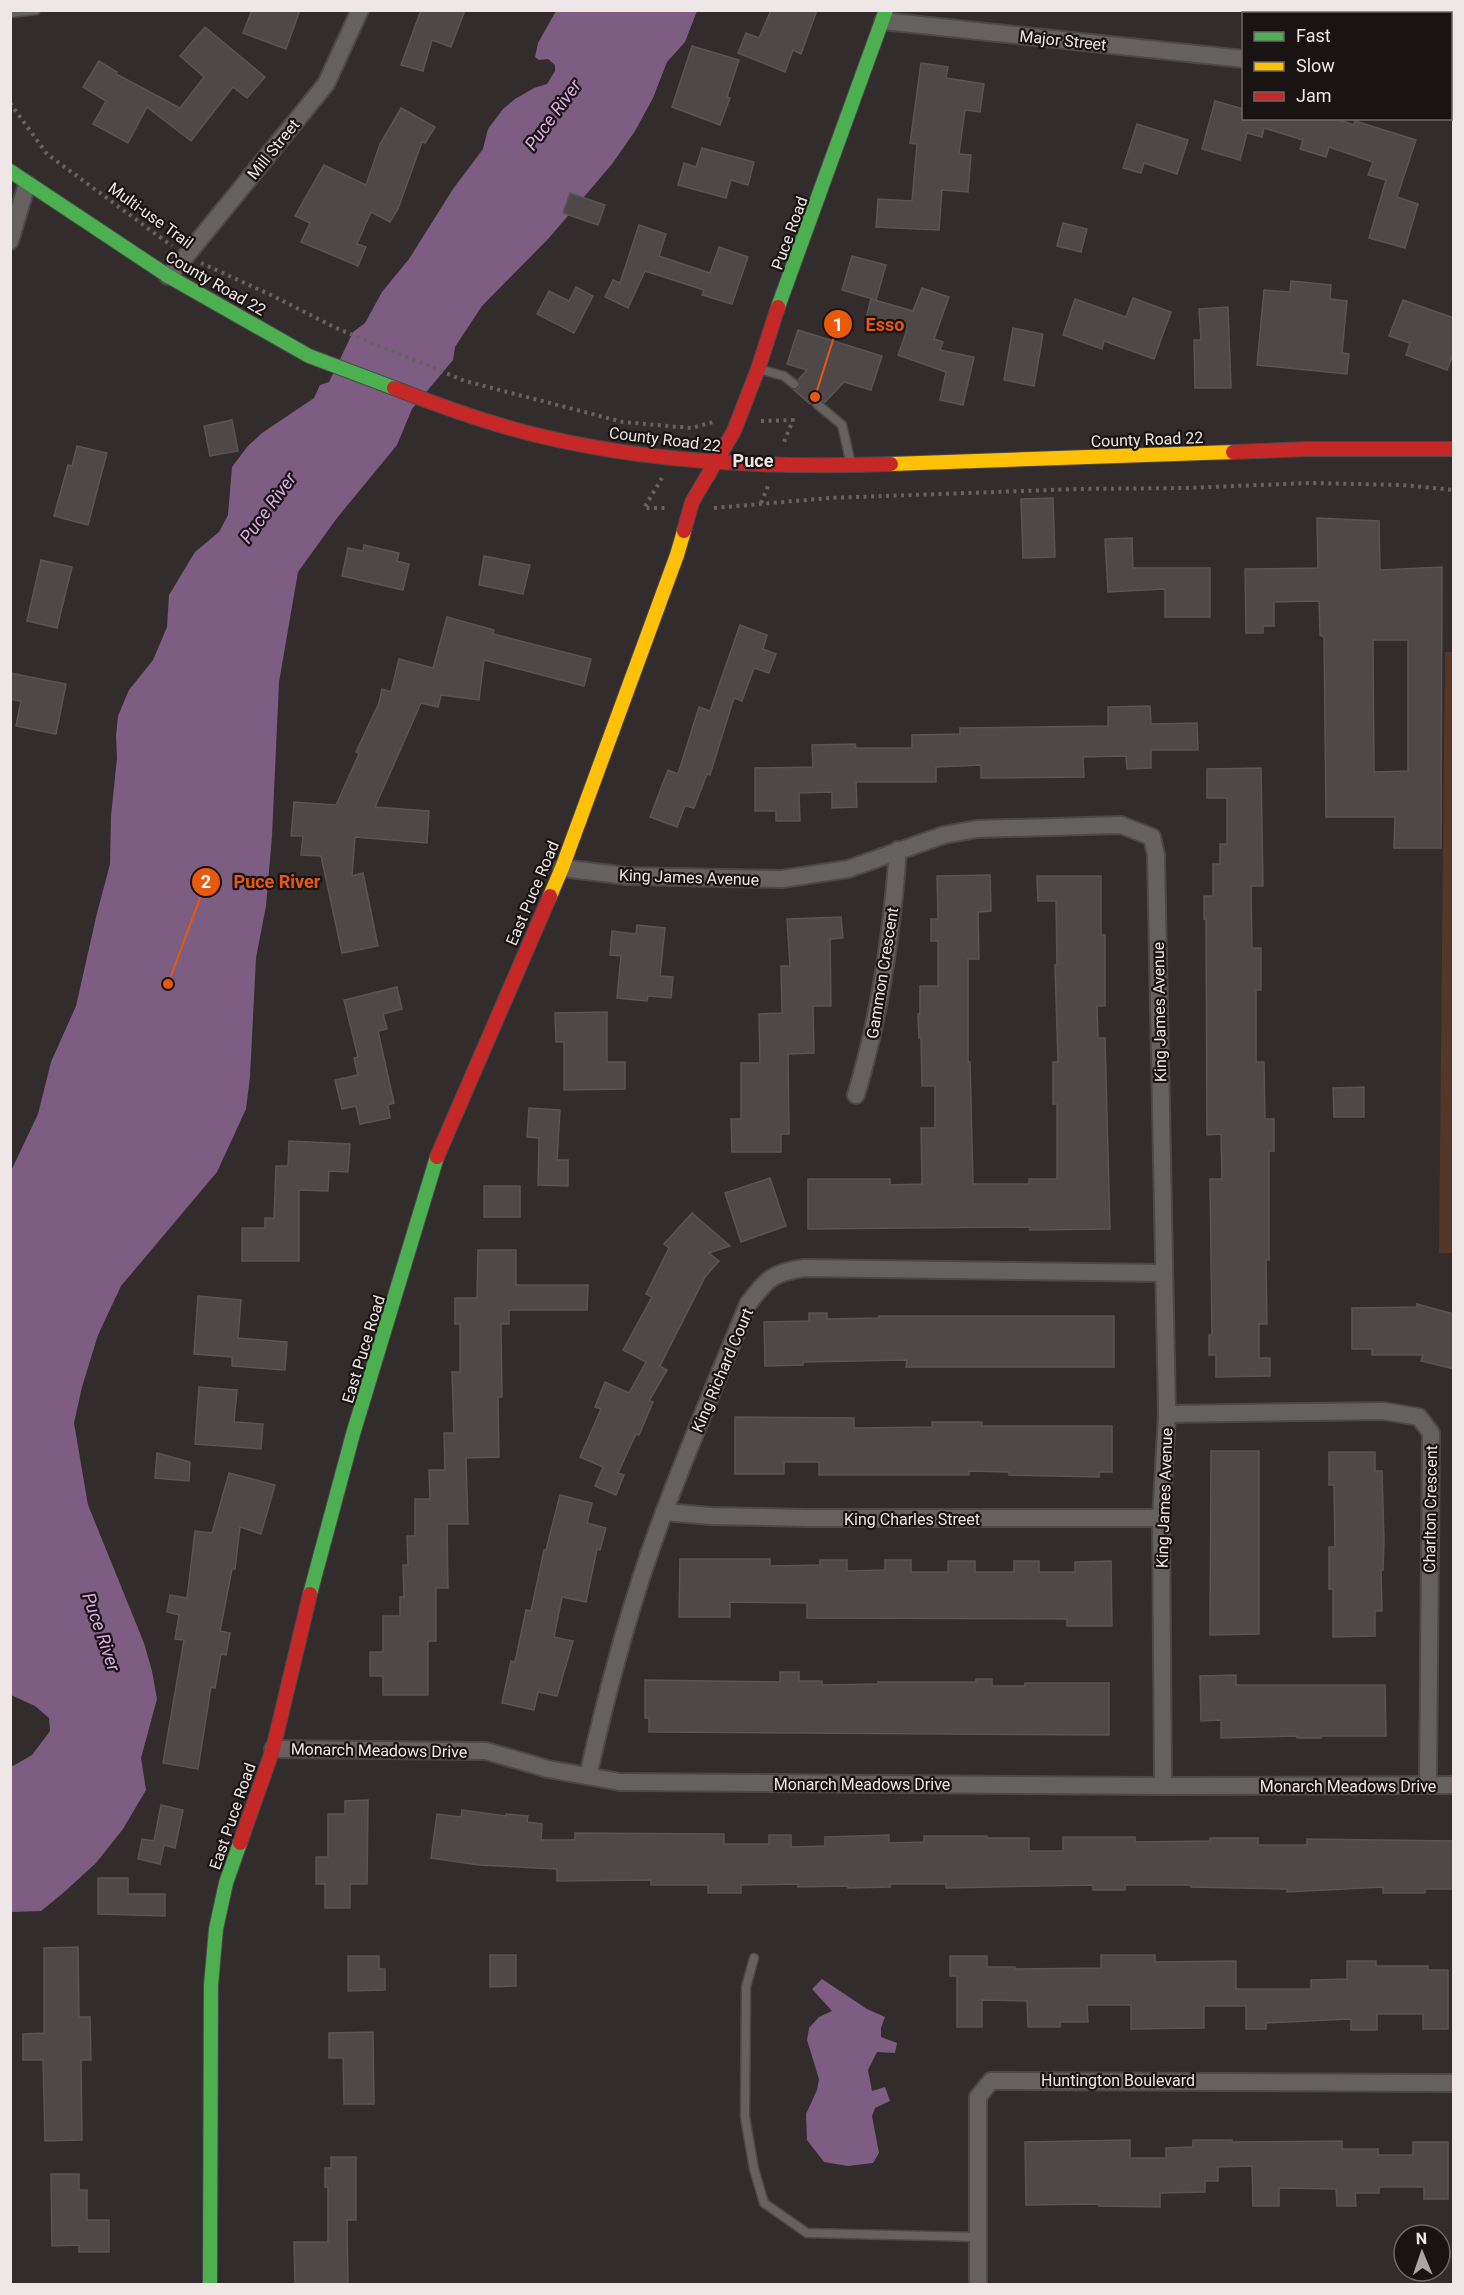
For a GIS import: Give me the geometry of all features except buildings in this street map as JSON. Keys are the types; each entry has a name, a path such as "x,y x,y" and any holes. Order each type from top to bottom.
{"main road":[{"name":"Puce Road","path":"716,463 734,431 758,369 766,339 884,16"},
{"name":"County Road 22","path":"10,171 168,276 309,356 440,406 528,433 626,452 716,463 851,465 1308,449 1454,449"},
{"name":"East Puce Road","path":"210,2284 209,2037 211,1985 216,1929 226,1883 273,1749 309,1597 353,1434 440,1148 562,868 677,555 692,502 716,463"}],"street":[{"name":"Mill Street","path":"168,276 326,84 360,10"},
{"name":"Major Street","path":"884,16 1242,59"},
{"path":"10,242 27,184"},
{"name":"King James Avenue","path":"562,868 627,876 782,879 848,869 944,835 977,830 1120,825 1152,837 1156,855 1167,1413 1161,1518 1162,1786"},
{"name":"Gammon Crescent","path":"856,1095 868,1056 893,921 898,850"},
{"name":"King Richard Court","path":"588,1776 626,1627 664,1512 748,1304 766,1280 784,1271 804,1268 1164,1273"},
{"name":"Charlton Crescent","path":"1167,1413 1383,1411 1419,1418 1431,1433 1428,1785"},
{"name":"King Charles Street","path":"664,1512 711,1516 809,1518 1161,1518"},
{"name":"Monarch Meadows Drive","path":"273,1749 486,1751 548,1769 620,1782 1162,1786 1454,1785"},
{"name":"Huntington Boulevard","path":"978,2284 978,2097 992,2081 1454,2083"}],"lane":[{"path":"10,13 36,10"},
{"path":"758,369 784,376 794,384"},
{"path":"817,404 842,425 851,465"},
{"path":"754,1958 746,1987 745,2116 754,2169 764,2203 807,2233 977,2237"}],"path":[{"name":"Multi-use Trail","path":"10,103 47,154 186,256 336,328 465,381 623,422 690,428"},
{"path":"727,508 829,498 1309,483 1402,485 1454,490"}],"shaded area":[{"path":"1445,652 1454,652 1454,1253 1439,1253"}],"water":[{"name":"Puce River","path":"556,11 697,11 685,42 667,62 653,98 635,131 612,164 549,238 482,306 455,347 453,360 412,409 397,445 337,518 298,572 279,682 272,836 266,906 256,958 250,1077 246,1109 217,1172 121,1286 98,1335 74,1423 88,1505 144,1643 152,1671 157,1699 141,1758 146,1790 123,1829 96,1863 62,1894 41,1911 11,1912 11,1767 32,1755 50,1731 49,1718 35,1706 11,1695 11,1171 38,1114 51,1062 76,1006 110,864 118,716 129,690 153,660 167,627 169,595 195,552 219,532 228,515 232,467 247,447 262,433 314,398 320,385 329,382 353,332 365,323 382,292 409,259 453,189 483,149 488,129 503,109 515,99 534,88 547,84 555,71 555,65 548,59 539,60 535,57 538,43"},
{"path":"822,1979 867,2009 885,2017 881,2037 897,2043 895,2053 877,2052 868,2070 872,2091 885,2087 890,2101 875,2108 872,2116 879,2153 873,2163 848,2166 824,2162 807,2140 806,2114 817,2090 819,2079 807,2040 809,2028 819,2017 832,2011 812,1989"}],"traffic: fast":[{"path":"778,307 886,10"},
{"path":"10,171 168,276 309,356 394,388"},
{"path":"310,1594 353,1434 437,1157"},
{"path":"210,2284 211,1985 216,1929 226,1883 240,1843"}],"traffic: slow":[{"path":"891,464 1233,452"},
{"path":"550,896 684,531"}],"traffic: jam":[{"path":"684,531 692,502 734,431 758,369 778,307"},
{"path":"394,388 528,433 617,451 754,464 891,464"},
{"path":"1233,452 1308,449 1454,449"},
{"path":"437,1157 550,896"},
{"path":"240,1843 273,1749 310,1594"}],"place":[{"name":"Esso","path":"815,397"},
{"name":"Puce River","path":"168,984"}],"district":[{"name":"Puce","path":"753,461"}]}
